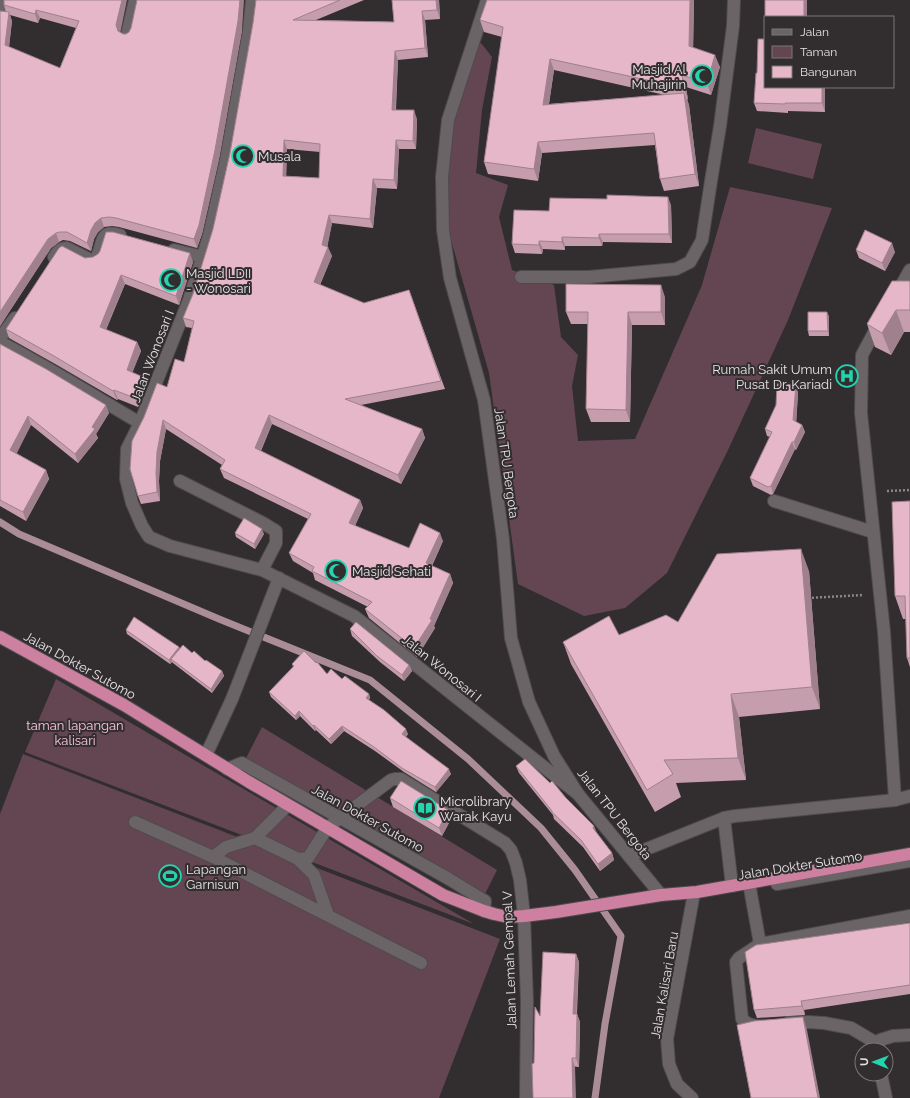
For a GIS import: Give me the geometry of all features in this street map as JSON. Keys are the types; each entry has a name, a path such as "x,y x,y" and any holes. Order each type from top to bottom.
{"highway":[{"name":"Jalan Dokter Sutomo","path":"0,637 124,705 227,769 443,895 494,914 508,917 524,916 661,896 696,893 732,886 749,886 910,854"}],"street":[{"path":"0,11 1,0"},
{"path":"127,35 135,0"},
{"name":"Jalan Wonosari I","path":"252,0 249,31 226,160 209,236 189,300 140,423 128,449 126,479 132,503 142,526 149,537 170,546 262,570 277,583 354,616 578,794"},
{"name":"Jalan TPU Bergota","path":"487,0 448,120 442,176 443,230 450,278 484,400 503,539 512,638 529,702 554,756 578,794 661,896"},
{"path":"521,277 590,277 676,269 690,262 702,240 720,126 733,26 734,0"},
{"path":"49,264 57,252 63,248 67,248 91,260 95,259 103,237 106,234 117,234 131,238"},
{"path":"161,246 203,257"},
{"path":"895,800 887,672 861,413 861,368 862,354 910,270"},
{"path":"0,338 21,307"},
{"path":"0,342 37,361 64,379 140,423"},
{"path":"180,481 276,531 276,543 262,570"},
{"path":"774,501 873,532"},
{"path":"206,755 232,699 277,583"},
{"name":"Jalan Dokter Sutomo","path":"227,769 242,763 449,879 485,901 484,911"},
{"name":"Jalan Lemah Gempal V","path":"328,827 390,780 395,779 401,780 505,843 512,850 520,880 524,916 527,1015 526,1098"},
{"path":"629,856 724,818 895,800 910,796"},
{"path":"213,857 226,847 255,838 288,805"},
{"path":"724,818 732,886"},
{"path":"135,822 213,857 421,963"},
{"path":"298,859 308,858 328,827"},
{"path":"255,838 298,859 314,875 328,915"},
{"name":"Jalan Dokter Sutomo","path":"696,893 698,896 749,886 910,861"},
{"path":"749,886 760,944"},
{"name":"Jalan Kalisari Baru","path":"692,1098 677,1084 669,1064 667,1039 696,893"},
{"path":"870,1042 851,1028 824,1023 808,1022 755,1026 747,1023 742,1019 736,962 739,958 760,944 910,916"},
{"path":"879,1042 880,1040 893,1036 910,1035"},
{"path":"883,1082 886,1098"}],"path":[{"path":"886,491 910,490"},
{"path":"802,598 880,594"}],"green space":[{"path":"481,43 492,57 482,110 476,173 508,185 499,217 512,270 554,285 561,337 578,355 572,386 578,441 635,439 702,285 730,187 832,208 788,320 728,450 667,573 625,608 584,616 518,584 489,373 449,233 446,119 467,49"},
{"path":"756,128 822,144 813,179 748,163"},
{"name":"taman lapangan kalisari","path":"56,679 474,924 25,752"},
{"path":"262,727 497,870 480,904 241,768"},
{"name":"Lapangan Garnisun","path":"23,754 500,939 439,1098 0,1098 0,814"}],"building":[{"path":"4,0 122,0 116,25 118,31 126,34 131,28 137,0 240,0 238,21 215,150 199,225 194,239 109,217 101,218 95,223 87,243 67,232 56,233 48,239 0,312 0,11 9,12 5,45 60,68 79,21 36,10 35,14 4,5"},
{"path":"256,0 340,0 293,20 394,22 392,0 436,0 437,10 422,11 425,48 395,51 392,110 414,110 413,141 396,140 394,180 373,179 370,219 329,215 322,245 328,247 314,282 364,303 409,290 441,381 345,399 422,429 398,475 269,415 255,448 360,500 349,523 409,548 420,523 440,533 426,563 450,574 430,619 432,620 414,648 365,609 372,602 312,571 314,567 289,553 311,514 220,469 225,460 163,420 157,452 157,492 138,496 130,469 132,441 144,417 157,383 167,387 175,359 184,362 194,321 183,318 193,294 213,229 230,153","holes":["284,140 320,144 319,178 283,176"]},
{"path":"487,0 690,0 689,46 715,55 707,83 682,75 684,88 550,59 543,105 684,93 695,174 660,179 654,133 538,142 534,169 484,162 503,27 480,20"},
{"path":"765,0 804,0 804,16 765,16"},
{"path":"758,39 764,39 764,88 822,88 822,103 754,103"},
{"path":"607,195 668,197 669,234 599,234 599,238 562,237 562,242 539,241 539,245 512,244 514,210 549,211 550,198 607,199"},
{"path":"865,230 892,243 882,263 856,250"},
{"path":"106,232 113,232 190,253 176,296 121,275 100,327 137,342 127,370 143,377 135,398 114,390 113,391 6,329 59,248 62,246 85,258 93,257 100,251"},
{"path":"892,281 910,281 910,310 896,310 882,333 867,324"},
{"path":"566,284 661,285 661,312 628,312 626,410 586,409 588,312 566,312"},
{"path":"808,312 827,312 828,331 808,331"},
{"path":"0,344 46,369 106,405 92,427 95,429 75,454 28,416 10,450 46,470 23,512 0,500"},
{"path":"777,384 796,385 793,420 802,425 794,442 792,442 771,486 768,487 750,478 772,432 765,429 776,405"},
{"path":"910,501 910,658 907,658 905,596 895,596 892,502"},
{"path":"244,518 262,529 254,544 235,533"},
{"path":"801,549 812,687 731,694 738,758 664,760 673,774 647,790 563,642 609,616 619,635 666,615 678,622 717,554"},
{"path":"134,617 179,647 169,660 126,630"},
{"path":"356,622 409,665 402,675 377,656 350,629"},
{"path":"183,645 192,653 194,651 205,661 206,660 222,671 211,689 171,659"},
{"path":"304,651 316,663 317,662 327,674 331,669 342,679 345,676 369,694 366,698 384,710 406,729 402,734 449,769 435,787 402,768 342,726 329,739 314,725 313,726 299,711 295,716 269,692 294,666 292,664"},
{"path":"525,759 550,783 552,781 566,798 594,826 593,828 612,853 598,864 581,840 552,812 516,766"},
{"path":"401,781 448,810 439,828 390,798"},
{"path":"910,923 910,985 801,1001 802,1006 754,1010 745,952 756,945"},
{"path":"543,952 576,954 573,1014 577,1014 576,1058 572,1058 573,1098 533,1098 532,1064 534,1063 535,1007 540,1016"},
{"path":"803,1017 818,1098 751,1098 737,1025 754,1021"}],"waterway":[{"path":"0,522 19,534 219,619 370,680 468,759 541,828 575,870 621,936 605,1024 595,1098"}],"place":[{"name":"Masjid Al Muhajirin","path":"702,76"},
{"name":"Musala","path":"243,156"},
{"name":"Masjid LDII - Wonosari","path":"171,280"},
{"name":"Rumah Sakit Umum Pusat Dr. Kariadi","path":"847,376"},
{"name":"Masjid Sehati","path":"336,571"},
{"name":"Microlibrary Warak Kayu","path":"425,808"},
{"name":"Lapangan Garnisun","path":"170,876"}]}
